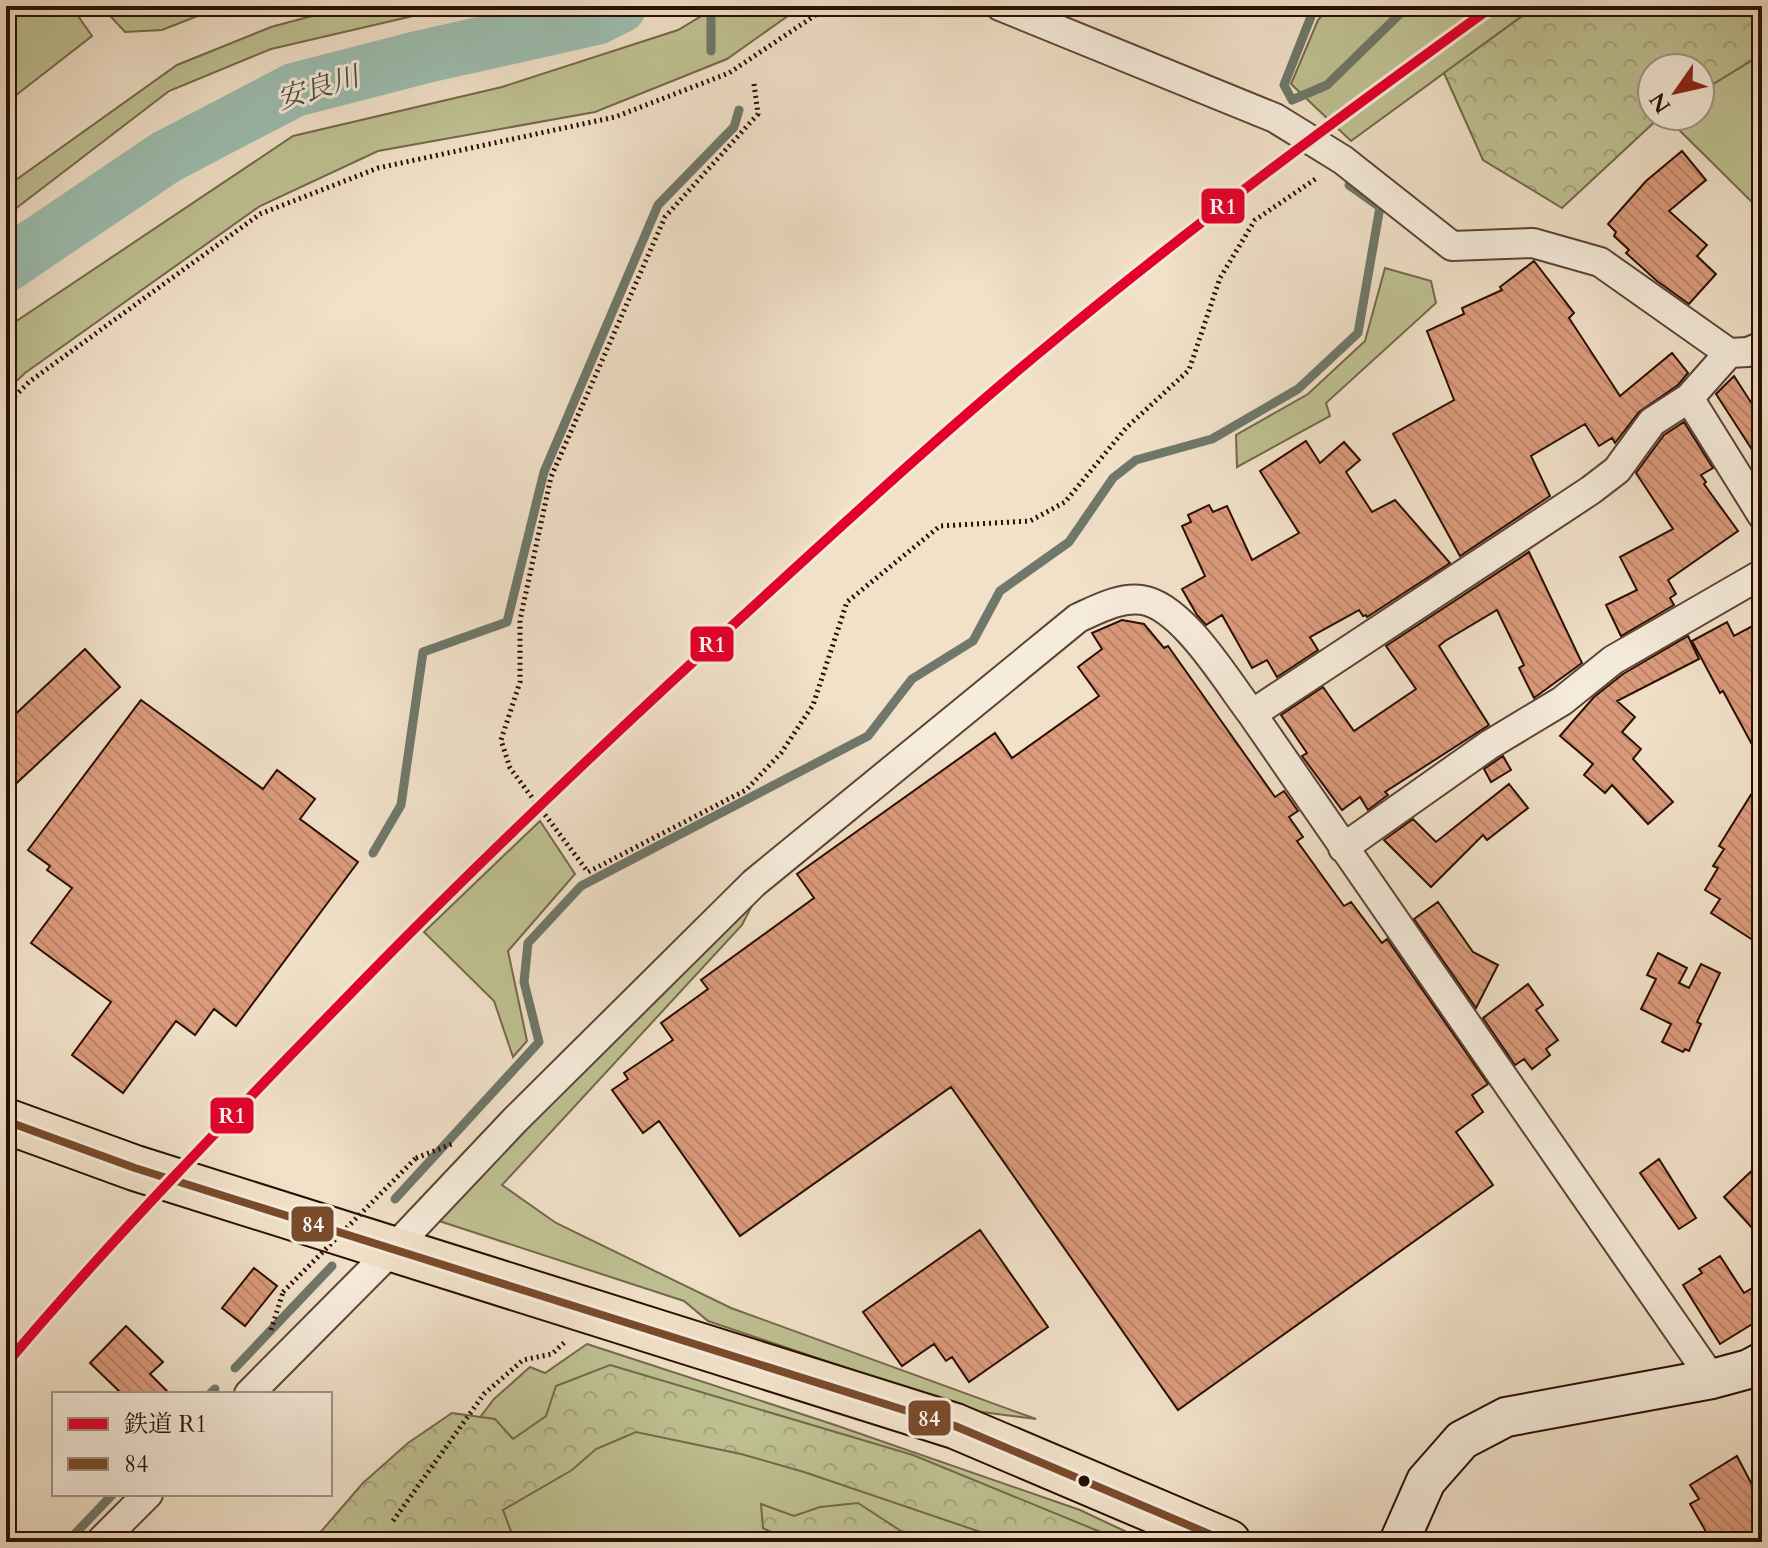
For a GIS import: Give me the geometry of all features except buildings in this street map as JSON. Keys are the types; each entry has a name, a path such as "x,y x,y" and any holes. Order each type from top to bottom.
{"highway":[{"path":"6,1121 135,1168 955,1426 1228,1542"}],"street":[{"path":"1000,6 1275,118 1343,160 1452,246 1533,243 1600,262 1729,353 1748,352 1762,346"},
{"path":"1252,714 1591,490 1617,470 1652,422 1689,398 1729,353"},
{"path":"1689,398 1762,515"},
{"path":"1343,848 1489,745 1562,701 1613,660 1762,574"},
{"path":"251,1392 515,1120 754,883 1078,618 1109,604 1142,600 1164,608 1191,634 1252,714 1712,1379"},
{"path":"1399,1542 1426,1481 1462,1440 1506,1417 1712,1379 1749,1369 1762,1362"},
{"path":"100,1542 146,1496"}],"path":[{"path":"6,405 29,382 260,214 378,168 615,117 729,73 826,8"},
{"path":"754,84 758,114 665,217 658,231 551,477 520,620 520,682 501,740 510,768 588,872 746,790 781,753 813,705 847,602 940,526 1030,521 1065,502 1126,428 1189,370 1220,278 1255,220 1343,160"},
{"path":"267,1342 283,1292 416,1158"},
{"path":"393,1521 484,1394 523,1360 552,1354 573,1335 581,1308"}],"green space":[{"path":"6,6 71,6 92,36 6,103"},
{"path":"101,6 223,6 162,30 125,32"},
{"path":"349,6 456,6 271,49 169,91 6,216 6,187 177,65 271,27"},
{"path":"718,6 802,6 727,59 595,112 378,151 260,206 25,373 6,391 6,328 293,136 502,87 678,30"},
{"path":"1330,6 1536,6 1351,141 1291,84 1318,20"},
{"path":"1536,6 1761,6 1759,56 1716,82 1716,52 1636,52 1636,132 1644,132 1562,208 1483,160 1444,73"},
{"path":"1759,56 1762,64 1762,219 1753,203 1681,132 1716,132 1716,82"},
{"path":"1385,268 1431,281 1436,303 1326,403 1330,416 1237,467 1236,435 1308,394 1365,341"},
{"path":"540,821 575,874 508,951 527,1041 513,1057 494,1001 424,932"},
{"path":"762,886 742,925 502,1185 556,1223 731,1308 1036,1419 974,1411 708,1321 684,1301 433,1219"},
{"path":"587,1344 1080,1510 1148,1542 385,1542 494,1399 530,1367 545,1373"},
{"path":"610,1365 913,1455 1125,1542 1010,1542 804,1472 741,1454 636,1432 596,1449 572,1470 503,1510 515,1542 312,1542 363,1483 408,1443 452,1413 495,1419 513,1439 546,1416 556,1386"},
{"path":"858,1503 901,1531 944,1542 868,1542 848,1535 838,1542 790,1542 763,1528 761,1504 794,1516 820,1507"}],"waterway":[{"name":"安良川","path":"6,265 166,157 294,90 422,57 596,18 620,6"},
{"path":"711,6 711,51"},
{"path":"1320,6 1312,14 1284,85 1292,100 1327,85 1408,6"},
{"path":"373,853 401,805 423,652 507,622 544,472 658,205 734,127 739,110"},
{"path":"395,1199 539,1042 524,982 528,943 581,886 868,736 912,679 973,641 1000,591 1069,542 1113,478 1136,460 1212,439 1298,389 1358,333 1380,207 1349,185"},
{"path":"235,1368 332,1266"},
{"path":"212,1392 215,1389"},
{"path":"67,1542 111,1496"}],"rail line":[{"name":"R1","path":"6,1364 175,1176 402,942 609,740 804,560 983,400 1110,295 1272,168 1493,6"}],"transit line":[{"name":"84","path":"6,1121 135,1168 955,1426 1228,1542"}]}
